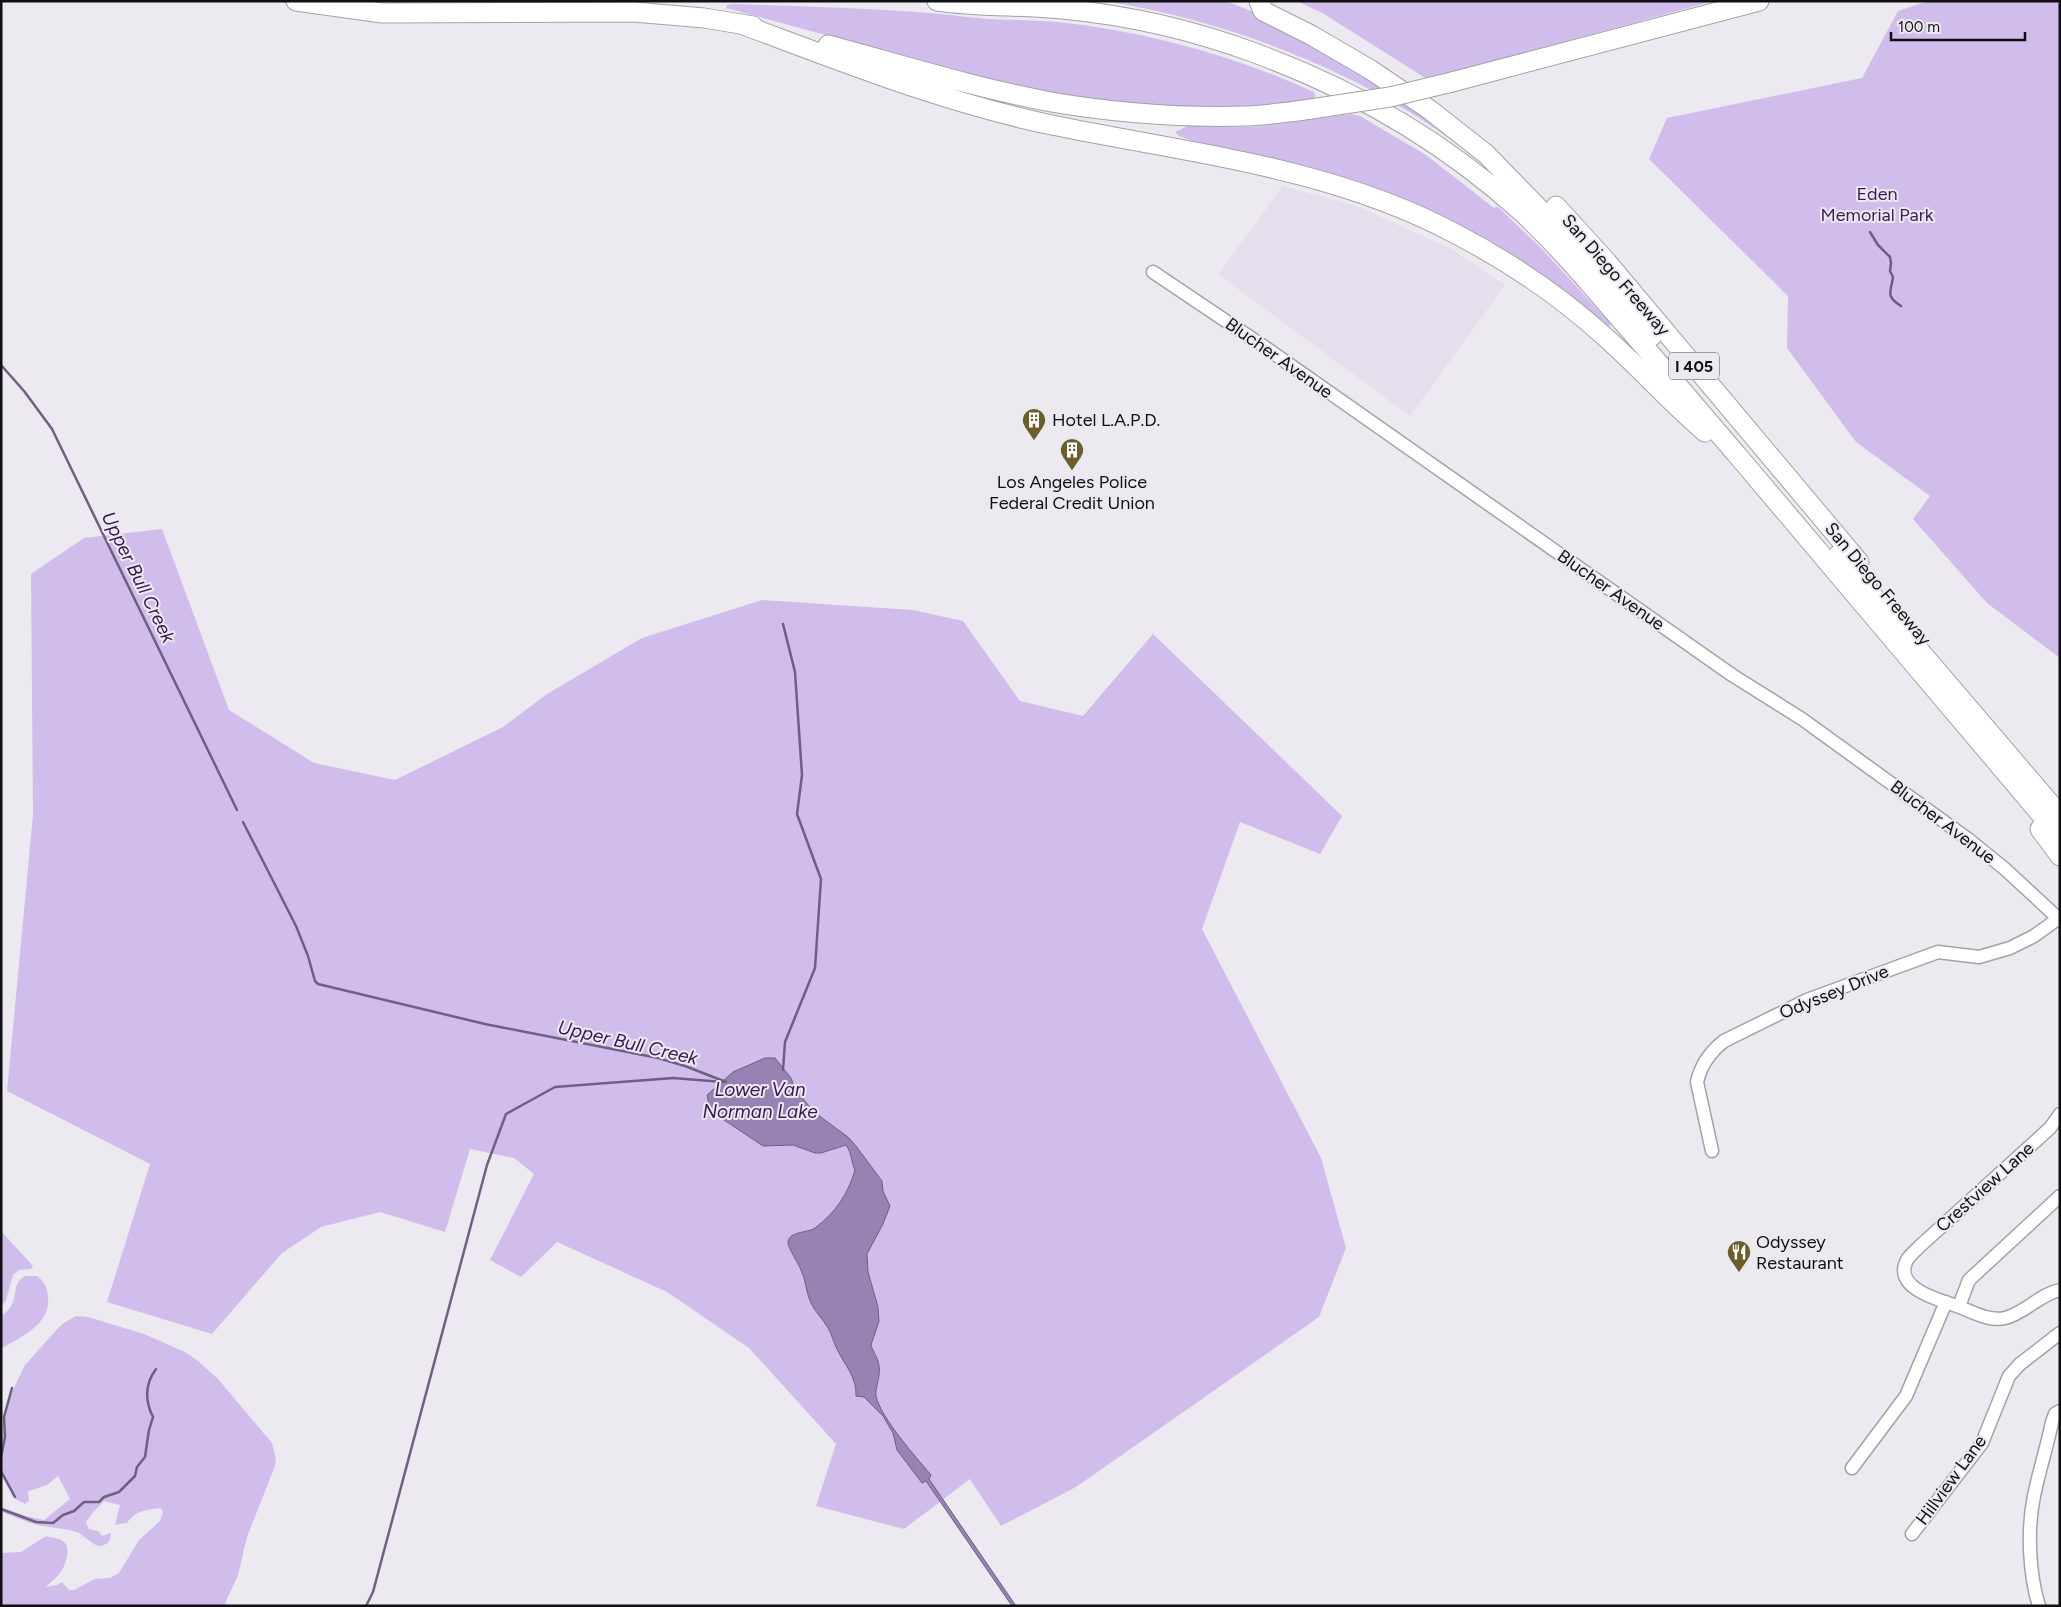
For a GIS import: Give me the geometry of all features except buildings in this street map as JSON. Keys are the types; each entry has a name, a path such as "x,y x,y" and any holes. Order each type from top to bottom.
{"highway":[{"path":"296,1 382,13 634,12 704,18 790,34 969,84 1050,102 1110,110 1198,116 1249,116 1390,97 1758,1"},
{"path":"937,1 1072,10 1145,22 1184,31 1280,62 1345,91 1385,113 1457,160 1516,208 1546,236 1597,291 1752,472"},
{"path":"1259,1 1263,11 1311,35 1372,70 1430,110 1486,154 1524,191 1603,278 2060,815"},
{"name":"San Diego Freeway","path":"1268,1 1340,39 1428,96 1498,151 1550,201 1607,262 2060,800"},
{"path":"742,24 891,80 987,110 1051,125 1290,171 1359,192 1422,217 1510,264 1571,308 1629,358 1674,405 1752,472"},
{"name":"San Diego Freeway","path":"1752,472 2060,838"},
{"path":"2026,799 2037,826 2060,856"}],"street":[{"name":"Blucher Avenue","path":"1153,272 1266,348 1732,675 1802,719 1968,839 2005,869 2059,919"},
{"name":"Odyssey Drive","path":"1712,1151 1697,1082 1705,1060 1713,1049 1724,1041 1806,1000 1938,952 1979,957 2010,948 2034,936 2059,919"},
{"name":"Crestview Lane","path":"1946,1302 1919,1292 1908,1282 1905,1275 1905,1266 1908,1259 2050,1128 2060,1114"},
{"path":"1959,1306 1969,1280 2060,1196"},
{"path":"1852,1468 1906,1396 1946,1302 1986,1317 2004,1319 2016,1314 2052,1292 2060,1290"},
{"name":"Hillview Lane","path":"1912,1534 1982,1442 2008,1376 2060,1332"},
{"path":"2039,1606 2034,1590 2031,1565 2031,1516 2033,1498 2054,1414 2060,1411"}],"shaded area":[{"path":"1283,186 1356,206 1451,249 1505,285 1410,416 1218,274"}],"green space":[{"path":"1105,1 1226,1 1266,17 1411,102 1517,190 1418,117 1333,71 1296,55 1221,28 1183,17"},
{"path":"1297,1 1714,1 1427,79 1324,14"},
{"name":"Eden Memorial Park","path":"1928,1 2060,1 2060,658 1987,603 1913,519 1930,496 1856,442 1787,348 1788,296 1649,159 1667,118 1862,78 1898,11"},
{"path":"727,5 880,10 991,19 1048,21 1092,26 1157,39 1221,56 1314,92 1316,98 1286,105 1209,108 1138,105 1024,89 726,8"},
{"path":"1351,114 1360,116 1426,155 1494,208 1497,206 1542,249 1611,324 1608,327 1565,290 1507,255 1179,136 1175,132 1188,126 1252,127"},
{"path":"162,529 229,710 314,763 395,780 503,727 547,694 642,638 762,600 913,610 963,621 1020,701 1083,716 1153,634 1342,816 1320,854 1240,822 1202,929 1321,1158 1346,1248 1319,1317 1076,1487 1001,1526 970,1479 904,1529 816,1506 836,1444 749,1348 667,1292 557,1242 521,1277 490,1260 534,1174 514,1158 470,1149 445,1232 380,1212 321,1227 282,1253 212,1334 107,1302 150,1164 7,1091 33,815 31,574 84,538"},
{"path":"1,1231 33,1266 31,1269 19,1270 13,1275 6,1300 1,1307"},
{"path":"26,1276 37,1276 45,1284 48,1306 45,1315 34,1328 1,1349 1,1316 12,1305 18,1283"},
{"path":"76,1316 88,1317 144,1334 185,1352 218,1379 272,1443 276,1459 275,1466 247,1537 238,1575 224,1606 1,1606 1,1553 21,1552 46,1536 61,1540 67,1546 65,1562 59,1575 46,1587 62,1582 69,1590 74,1590 95,1579 110,1578 119,1573 139,1540 160,1521 163,1512 161,1508 146,1510 134,1515 127,1523 115,1525 120,1505 104,1501 86,1522 89,1529 98,1531 102,1536 111,1533 109,1542 100,1546 77,1532 38,1525 1,1512 1,1507 44,1520 70,1499 58,1476 47,1485 29,1491 29,1501 25,1504 14,1498 1,1475 3,1418 9,1398 25,1365 62,1324"}],"water":[{"name":"Lower Van Norman Lake","path":"765,1058 775,1058 791,1078 795,1089 814,1112 848,1137 882,1181 883,1191 890,1206 867,1254 868,1272 878,1307 879,1321 871,1345 878,1361 879,1370 876,1396 891,1426 931,1475 929,1479 1016,1606 1012,1606 926,1481 922,1483 897,1450 893,1433 883,1416 864,1397 856,1396 852,1377 829,1330 811,1303 803,1274 788,1245 791,1236 812,1230 822,1222 845,1195 855,1170 848,1148 846,1145 815,1153 793,1145 763,1146 715,1114 709,1105 707,1095 733,1072"}],"waterway":[{"path":"1870,232 1878,245 1890,257 1890,271 1893,277 1890,293 1893,299 1901,306"},
{"name":"Upper Bull Creek","path":"1,365 24,391 52,429 237,810"},
{"path":"783,624 795,672 802,775 797,814 821,879 815,968 785,1042 783,1070"},
{"name":"Upper Bull Creek","path":"243,822 296,926 308,956 315,981 318,984 485,1024 658,1058 726,1082"},
{"path":"366,1606 373,1592 487,1165 506,1114 555,1087 673,1078 723,1082"},
{"path":"1,1509 36,1522 53,1523 63,1515 74,1511 84,1502 99,1502 104,1497 119,1492 135,1476 137,1467 145,1457 153,1417 147,1393 152,1375 156,1369"},
{"path":"1,1457 5,1437 4,1417 12,1388"},
{"path":"1,1471 15,1497"}],"place":[{"name":"Hotel L.A.P.D.","path":"1034,441"},
{"name":"Los Angeles Police Federal Credit Union","path":"1072,471"},
{"name":"Odyssey Restaurant","path":"1739,1273"}]}
